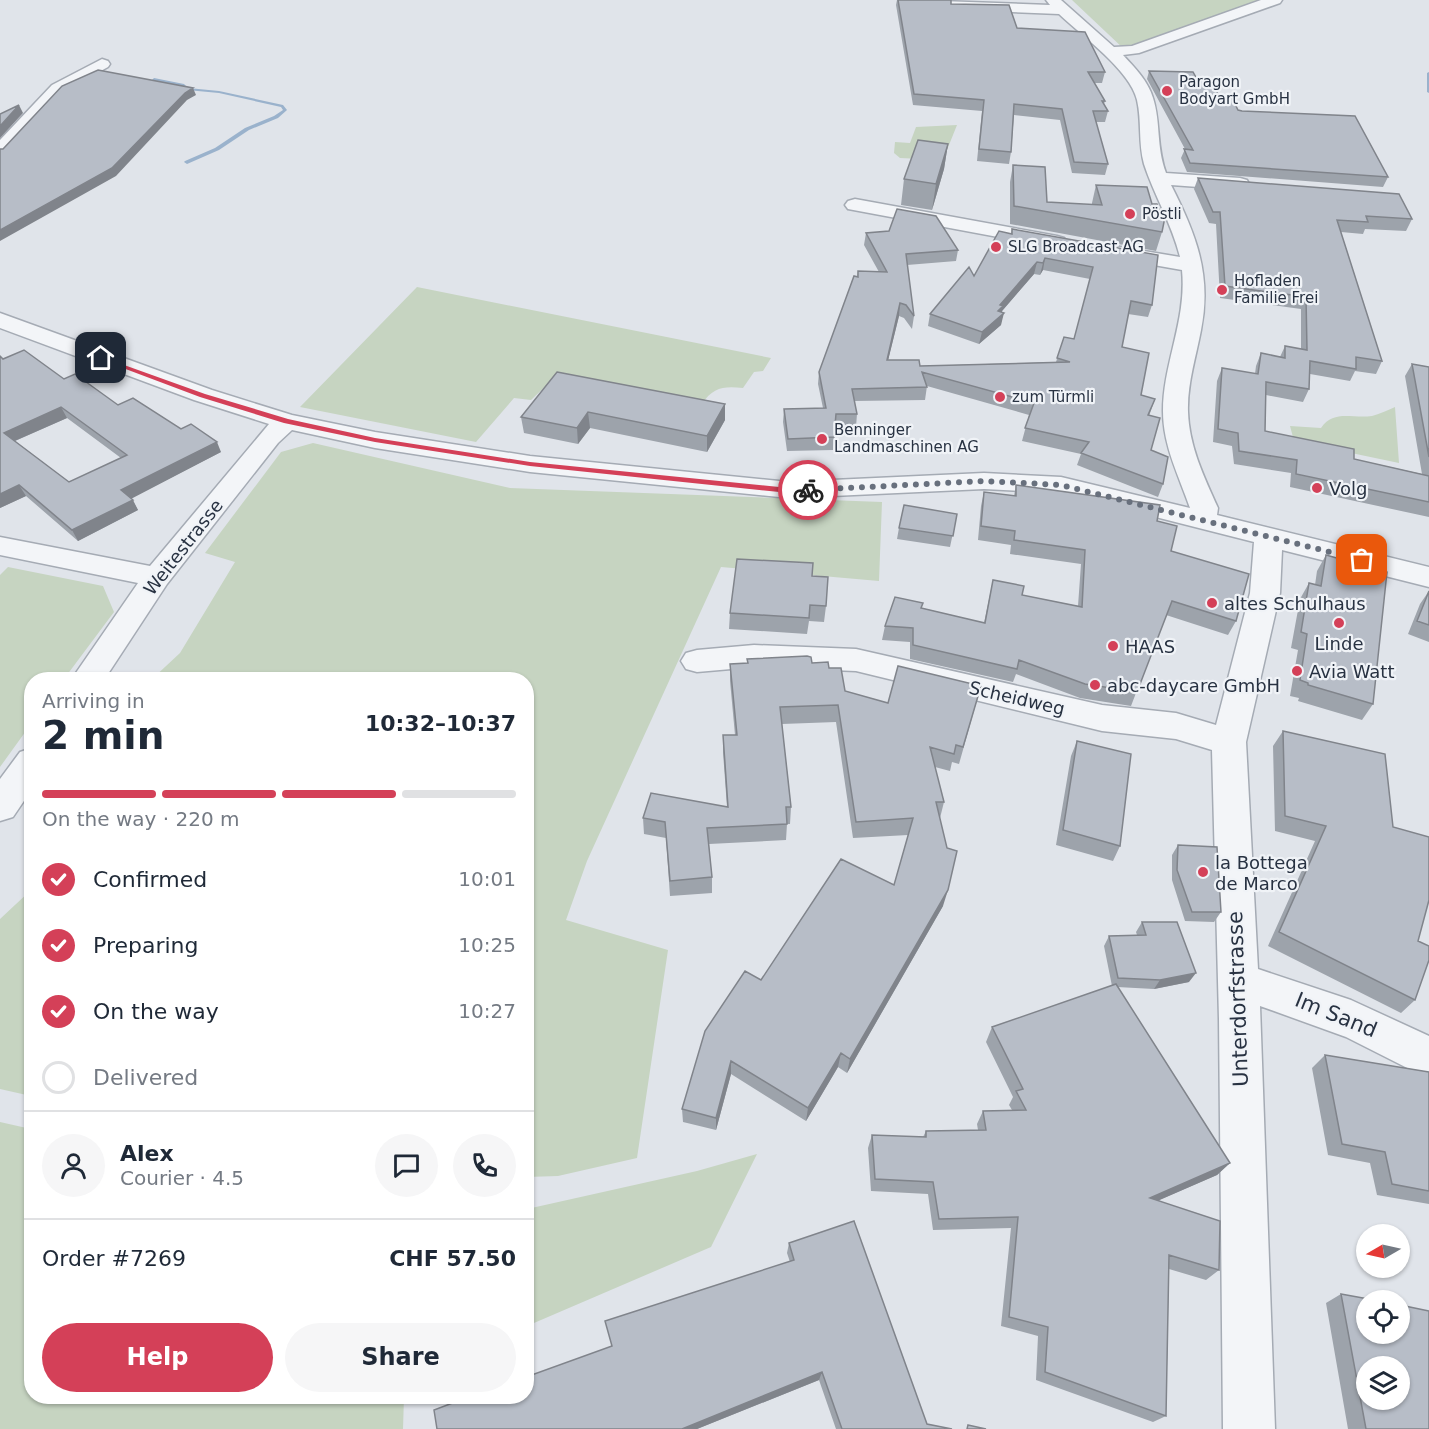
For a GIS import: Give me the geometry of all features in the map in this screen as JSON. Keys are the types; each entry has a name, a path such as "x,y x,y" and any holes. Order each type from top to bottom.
{"street":[{"path":"920,0 986,7 1058,5 1132,76 1143,93 1148,110 1150,146 1158,178 1179,221 1193,266 1194,294 1176,394 1175,415 1177,440 1204,508 1202,519"},
{"path":"1108,52 1134,50 1275,0"},
{"path":"0,151 58,88 102,64"},
{"path":"1158,178 1262,186"},
{"path":"855,205 1077,246"},
{"path":"1099,250 1193,266"},
{"path":"0,320 203,395 286,421 375,440 530,464 789,490 984,481 1061,485 1429,577"},
{"name":"Weitestrasse","path":"93,672 158,577 269,438 286,421"},
{"name":"Unterdorfstrasse","path":"1249,1429 1238,981 1229,742 1264,593 1269,537"},
{"path":"0,546 158,577"},
{"name":"Scheidweg","path":"698,661 754,656 856,660 1102,718 1176,726 1229,742"},
{"path":"0,807 24,772"},
{"name":"Im Sand","path":"1238,981 1301,1000 1402,1042 1429,1059"}],"green space":[{"path":"1072,0 1265,0 1125,50"},
{"path":"957,125 943,160 900,158 894,153 895,142 910,143 916,127"},
{"path":"417,287 771,358 763,371 754,372 743,388 720,389 710,394 702,404 553,379 531,400 514,398 476,442 300,407"},
{"path":"1395,407 1399,463 1294,441 1290,426 1321,428 1326,422 1338,417 1372,416"},
{"path":"313,443 510,488 882,502 879,581 721,567 587,861 566,920 668,950 637,1158 558,1176 534,1177 534,672 160,672 180,653 235,562 205,553 281,452"},
{"path":"8,567 103,586 114,612 69,672 24,672 24,734 0,767 0,575"},
{"path":"24,897 24,1094 0,1089 0,919"},
{"path":"0,1122 24,1127 24,1404 404,1404 403,1429 0,1429"},
{"path":"757,1154 711,1247 534,1323 534,1207 697,1171"}],"building":[{"path":"898,0 951,0 951,4 1009,5 1017,28 1085,32 1105,72 1088,72 1105,101 1102,101 1108,111 1093,111 1108,164 1074,162 1062,109 1014,104 1011,152 979,149 984,100 914,94"},
{"path":"98,70 193,88 185,93 112,168 0,230 0,149 3,149 62,86"},
{"path":"1149,71 1193,72 1197,79 1210,80 1219,96 1231,96 1238,110 1242,111 1355,116 1388,177 1190,163 1184,149 1193,150"},
{"path":"19,105 0,126 0,114"},
{"path":"918,140 948,144 936,184 904,179"},
{"path":"1013,165 1045,167 1047,202 1102,205 1096,185 1147,187 1152,204 1157,204 1164,222 1162,232 1014,206"},
{"path":"1198,178 1399,194 1412,219 1366,216 1368,222 1337,220 1382,361 1356,357 1356,369 1310,361 1309,389 1266,382 1265,431 1354,449 1354,459 1429,476 1429,502 1296,474 1297,460 1239,451 1238,433 1218,429 1222,368 1258,374 1261,353 1285,358 1285,346 1307,350 1306,297 1225,286 1220,212 1213,212"},
{"path":"897,209 936,216 958,250 906,254 914,316 906,305 900,303 887,360 919,360 920,366 1070,362 1057,358 1064,337 1074,339 1093,267 1045,258 1043,263 1037,262 1000,305 1003,306 998,311 1004,313 982,332 930,314 969,267 974,276 999,231 1012,234 1012,229 1158,255 1152,305 1131,301 1122,347 1149,353 1141,395 1155,399 1148,415 1160,418 1151,450 1168,457 1163,484 1081,453 1089,442 1025,428 1034,403 922,372 927,387 852,389 857,414 836,414 834,437 788,439 784,409 826,408 819,372 854,276 858,277 858,271 887,272 866,233 889,231"},
{"path":"24,350 64,379 75,374 118,405 133,398 181,429 191,424 217,442 121,490 133,500 72,530 19,485 0,494 0,356 3,359","holes":["61,407 127,455 69,482 4,433"]},
{"path":"1412,364 1429,367 1429,457"},
{"path":"557,372 725,404 707,436 588,412 577,428 521,417"},
{"path":"1016,485 1160,505 1157,521 1177,526 1171,551 1249,574 1236,621 1172,601 1137,692 1085,684 1019,660 1017,669 913,645 913,628 885,626 895,597 923,603 921,608 985,623 993,580 1024,586 1022,595 1082,607 1085,550 1014,540 1015,531 981,526 984,492 1016,496"},
{"path":"904,505 957,514 953,536 899,528"},
{"name":"Linde","path":"1326,555 1387,572 1373,704 1308,685 1300,680 1307,634 1301,632 1309,583 1321,586"},
{"path":"737,559 813,563 812,576 828,577 826,606 810,605 809,618 730,613"},
{"path":"1429,591 1429,625 1417,621"},
{"path":"811,657 812,663 828,662 829,668 841,668 845,691 888,703 898,666 981,686 963,747 956,745 954,754 930,747 944,802 936,802 947,848 957,851 948,890 850,1059 841,1053 808,1108 731,1061 716,1118 682,1109 705,1031 745,971 761,980 841,859 894,885 913,818 856,822 838,705 780,707 791,807 786,807 787,824 707,828 712,877 670,881 665,822 643,818 651,793 728,807 723,735 737,735 730,664 748,663 747,659"},
{"path":"1283,731 1385,754 1393,827 1429,837 1429,900 1418,941 1429,946 1429,960 1415,1000 1279,932 1326,826 1285,816"},
{"path":"1077,741 1131,754 1120,846 1063,830"},
{"path":"1178,845 1217,847 1221,912 1192,912 1177,870"},
{"path":"1142,922 1177,922 1196,973 1160,980 1118,978 1109,936 1146,935"},
{"path":"1116,984 1230,1163 1150,1198 1220,1221 1219,1270 1169,1255 1166,1416 1045,1372 1048,1327 1009,1317 1018,1217 939,1219 933,1182 875,1179 872,1135 926,1137 926,1131 986,1130 983,1111 1026,1110 1016,1091 1023,1089 992,1027"},
{"path":"1325,1055 1429,1072 1429,1191 1392,1184 1385,1152 1342,1144"},
{"path":"854,1221 927,1424 952,1429 842,1429 822,1372 682,1429 437,1429 434,1410 450,1404 534,1404 534,1374 612,1346 605,1321 794,1260 789,1243"},
{"path":"1341,1294 1356,1297 1356,1344 1410,1344 1410,1307 1429,1311 1429,1429 1366,1429 1362,1410 1410,1410 1410,1356 1356,1356 1356,1375"},
{"path":"968,1425 986,1429 967,1429"}],"waterway":[{"path":"1429,73 1429,92"},
{"path":"154,79 182,85 187,89 219,92 283,106 285,110 276,117 247,129 217,149 187,162"}],"way so far":[{"path":"808,490 984,481 1061,485 1362,560"}],"place":[{"name":"Paragon Bodyart GmbH","path":"1167,91"},
{"name":"Pöstli","path":"1130,214"},
{"name":"SLG Broadcast AG","path":"996,247"},
{"name":"Hofladen Familie Frei","path":"1222,290"},
{"name":"zum Türmli","path":"1000,397"},
{"name":"Benninger Landmaschinen AG","path":"822,439"},
{"name":"Volg","path":"1317,488"},
{"name":"altes Schulhaus","path":"1212,603"},
{"name":"Linde","path":"1339,623"},
{"name":"HAAS","path":"1113,646"},
{"name":"Avia Watt","path":"1297,671"},
{"name":"abc-daycare GmbH","path":"1095,685"},
{"name":"la Bottega de Marco","path":"1203,872"}],"route":[{"path":"101,358 203,395 286,421 375,440 530,464 808,490"}]}
